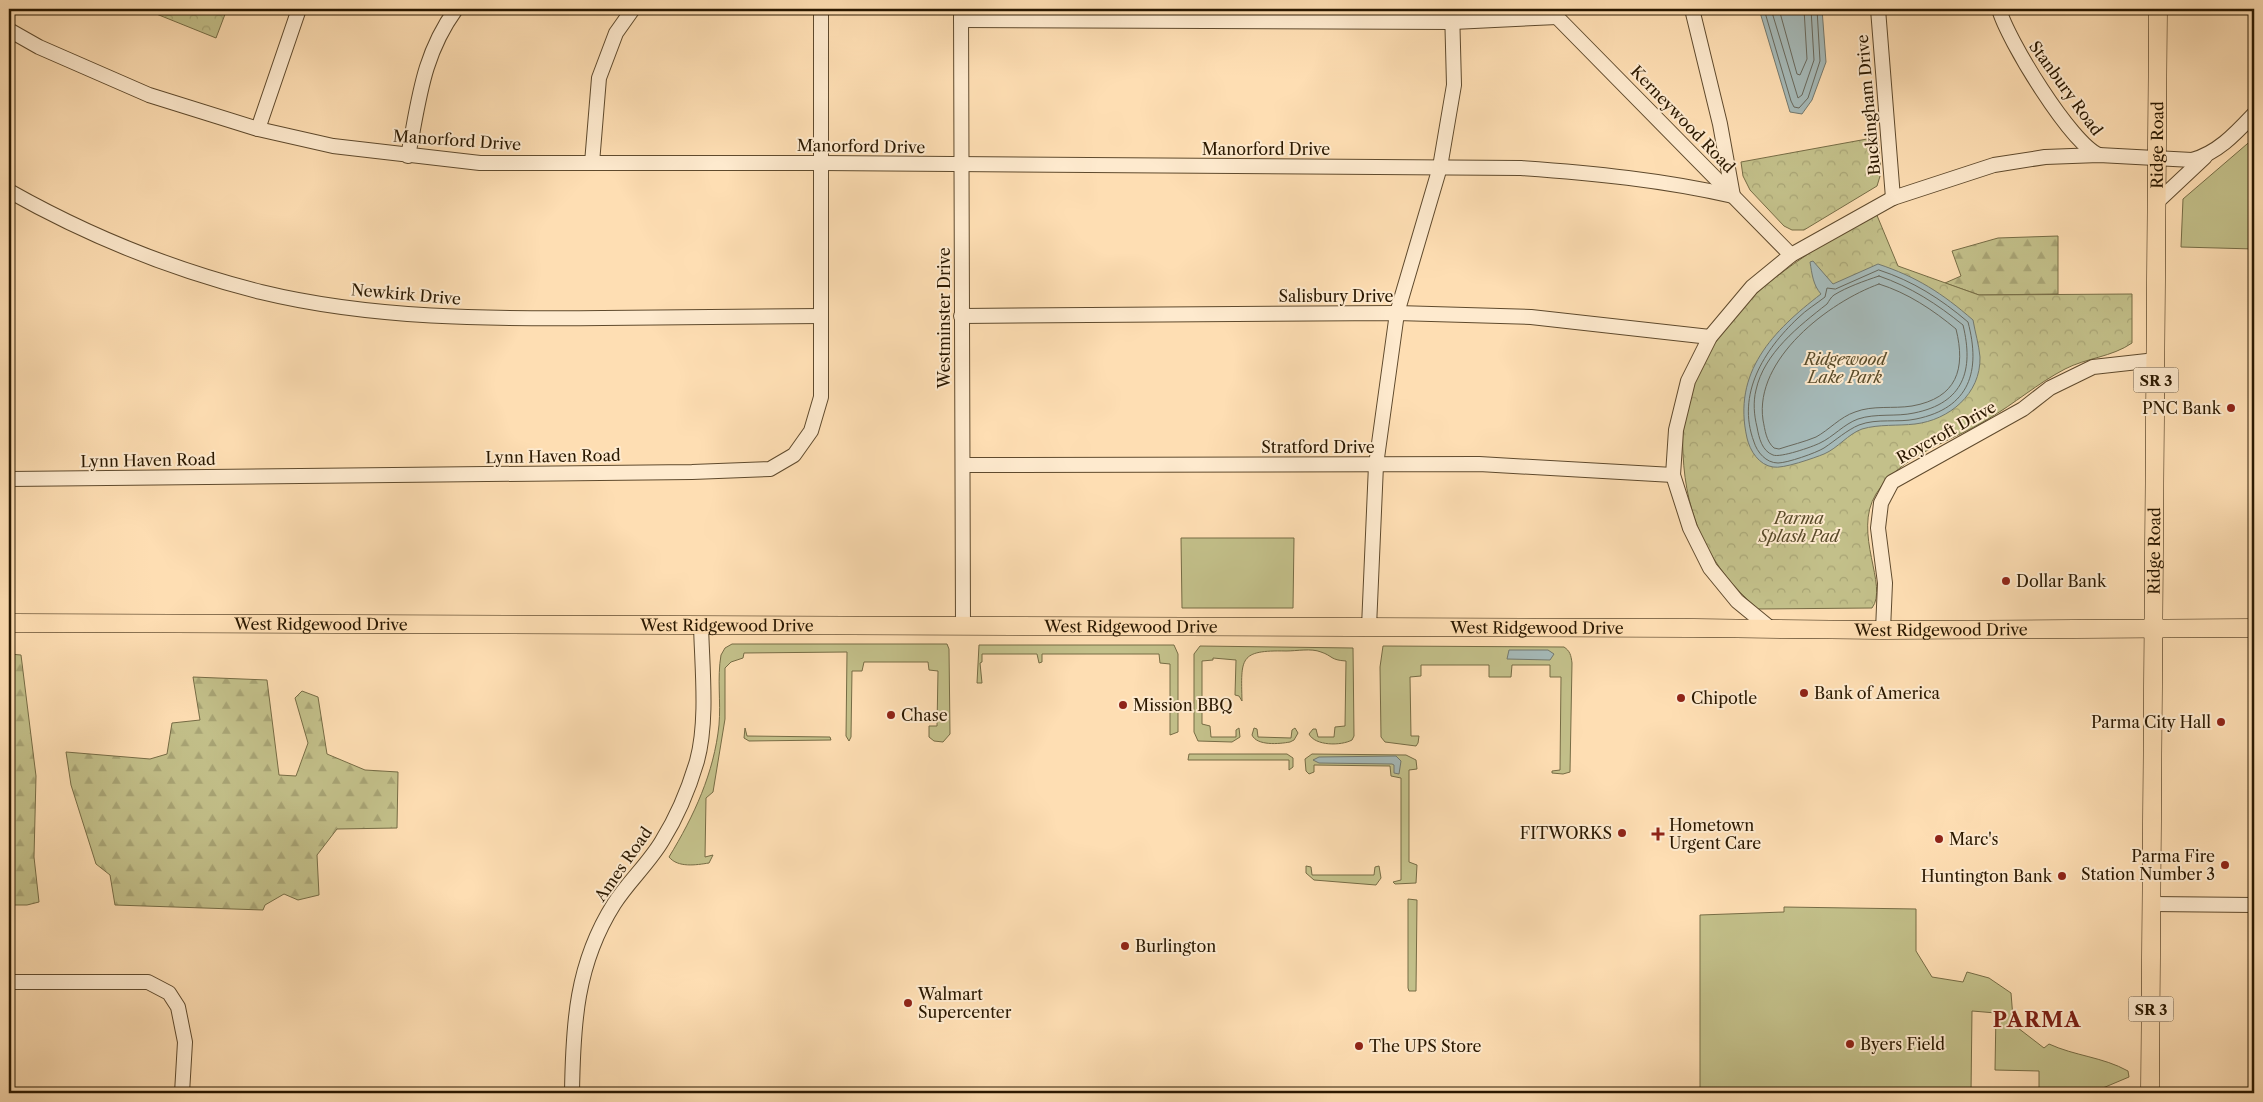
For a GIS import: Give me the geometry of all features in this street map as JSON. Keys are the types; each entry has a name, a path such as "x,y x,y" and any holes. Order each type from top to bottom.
{"main road":[{"name":"Ridge Road","path":"2150,1093 2158,9"},
{"name":"West Ridgewood Drive","path":"9,623 1770,628 1883,630 2254,628"}],"street":[{"path":"258,129 299,9"},
{"path":"408,156 425,68 435,40 456,9"},
{"path":"592,163 599,78 616,33 633,9"},
{"name":"Lynn Haven Road","path":"9,479 692,472 770,469 794,455 811,431 821,397 821,9"},
{"path":"1692,9 1720,124 1733,196"},
{"name":"Buckingham Drive","path":"1878,9 1894,198"},
{"name":"Stanbury Road","path":"1999,9 2016,50 2042,90 2086,147 2099,155"},
{"path":"961,15 1453,16 1553,13"},
{"name":"Kerneywood Road","path":"1553,13 1791,255"},
{"name":"Westminster Drive","path":"961,15 962,627"},
{"path":"1369,627 1376,465 1397,313 1440,166 1454,86 1453,16"},
{"name":"Manorford Drive","path":"9,30 40,47 149,95 258,129 333,146 480,163 821,163 1521,168 1676,183 1733,196"},
{"path":"2156,203 2206,156 2234,135 2254,114"},
{"path":"1770,628 1737,601 1710,568 1690,528 1673,475 1676,430 1688,381 1710,337 1752,287 1791,255 1894,198 1994,165 2045,157 2099,155 2178,160 2206,156"},
{"name":"Newkirk Drive","path":"9,191 43,210 132,251 261,292 336,306 428,316 521,319 821,316"},
{"name":"Salisbury Drive","path":"961,316 1397,313 1531,317 1710,337"},
{"name":"Roycroft Drive","path":"1883,630 1885,583 1878,528 1881,503 1892,482 2023,409 2050,388 2093,367 2156,360"},
{"name":"Stratford Drive","path":"962,465 1479,464 1673,475"},
{"name":"Ames Road","path":"572,1093 574,1017 578,993 590,952 615,903 662,842 681,802 697,760 702,717 701,625"},
{"path":"2151,904 2254,905"},
{"path":"9,982 148,982 169,993 178,1007 185,1042 182,1093"}],"green space":[{"path":"144,9 227,9 216,38"},
{"path":"1465,9 1533,9 1527,13 1476,14"},
{"path":"1878,137 1881,173 1877,186 1804,230 1792,230 1784,226 1750,190 1743,176 1741,162"},
{"path":"2254,138 2254,249 2181,247 2183,199"},
{"name":"Ridgewood Lake Park","path":"1876,213 1898,266 1979,295 2132,294 2132,343 2124,348 2065,369 1988,419 1912,459 1886,481 1876,494 1870,509 1868,525 1876,586 1876,598 1872,608 1758,609 1726,576 1703,540 1695,520 1685,477 1683,454 1684,422 1688,398 1714,343 1737,312 1786,270 1820,246"},
{"path":"2058,236 2058,294 1979,295 1945,283 1961,276 1952,251 1998,238"},
{"path":"1181,538 1294,538 1293,608 1182,608"},
{"path":"732,644 947,644 949,649 950,734 943,742 934,741 929,737 929,726 937,726 938,671 929,670 928,662 864,662 862,671 852,671 851,737 849,741 846,736 847,652 744,653 743,658 731,662 725,668 725,719 713,792 706,798 705,857 713,855 709,863 688,865 677,863 669,857 687,826 702,794 713,760 719,725 719,672 721,655 725,648"},
{"path":"979,645 1174,645 1178,654 1178,732 1170,735 1170,664 1160,663 1159,654 1042,654 1042,662 1039,663 1037,654 982,654 982,662 980,663 982,683 977,683"},
{"path":"1200,646 1353,648 1354,736 1352,740 1329,744 1317,741 1309,734 1313,729 1316,729 1318,737 1334,737 1335,727 1345,726 1346,661 1334,659 1325,653 1308,650 1259,652 1251,655 1243,666 1242,701 1239,696 1235,695 1236,660 1213,658 1213,660 1202,661 1202,724 1210,726 1211,737 1236,737 1236,730 1239,728 1240,737 1232,742 1198,741 1194,732 1194,654"},
{"path":"1383,646 1564,647 1570,654 1572,663 1570,772 1563,774 1552,773 1552,771 1560,770 1561,677 1550,677 1550,665 1512,665 1511,677 1489,677 1489,665 1421,665 1421,676 1410,677 1411,736 1419,736 1418,743 1416,746 1385,742 1381,737 1380,667"},
{"path":"9,654 21,655 36,776 34,857 39,902 27,905 9,905"},
{"path":"193,677 267,680 279,775 296,776 308,743 295,698 302,691 318,697 327,754 365,770 398,772 397,828 337,829 317,855 319,895 298,900 284,894 265,905 263,910 115,905 110,875 96,864 71,785 66,752 150,759 167,754 172,723 200,720"},
{"path":"745,728 747,736 830,737 831,740 749,741 744,738"},
{"path":"1254,728 1257,729 1258,737 1291,738 1292,730 1295,728 1298,733 1294,740 1290,742 1263,743 1252,735"},
{"path":"1189,754 1287,754 1293,758 1293,767 1289,770 1289,760 1188,760"},
{"path":"1312,754 1406,755 1416,760 1417,769 1409,770 1409,862 1417,865 1416,883 1395,884 1393,882 1401,880 1401,778 1391,776 1390,766 1314,765 1314,772 1309,774 1306,771 1305,759"},
{"path":"1306,866 1311,867 1312,875 1374,875 1375,867 1379,866 1381,878 1376,885 1314,880 1306,873"},
{"path":"1408,899 1417,900 1416,991 1409,991 1408,988"},
{"path":"1784,907 1916,909 1916,951 1932,977 1963,982 1967,972 1989,978 2011,993 2013,1018 2018,1028 2044,1048 2049,1044 2118,1066 2128,1071 2129,1077 2091,1093 2039,1093 2039,1071 1995,1070 1996,1013 1972,1011 1971,1093 1700,1093 1700,915 1784,912"}],"water":[{"path":"1759,9 1822,9 1826,62 1812,100 1802,114 1790,112"},
{"path":"1813,261 1833,284 1878,264 1905,274 1940,294 1973,320 1980,357 1979,370 1975,383 1961,403 1940,417 1915,424 1868,427 1852,434 1824,454 1791,465 1768,466 1759,460 1748,443 1744,414 1745,393 1751,373 1760,355 1773,338 1803,308 1821,294 1816,287 1812,275 1810,262"},
{"path":"1509,650 1548,650 1554,654 1550,660 1507,659"},
{"path":"1396,756 1401,761 1399,774 1394,773 1394,765 1392,764 1319,763 1313,760 1319,757"}],"place":[{"name":"PNC Bank","path":"2231,408"},
{"name":"Dollar Bank","path":"2006,581"},
{"name":"Bank of America","path":"1804,693"},
{"name":"Chipotle","path":"1681,698"},
{"name":"Mission BBQ","path":"1123,705"},
{"name":"Chase","path":"891,715"},
{"name":"Parma City Hall","path":"2221,722"},
{"name":"FITWORKS","path":"1622,833"},
{"name":"Hometown Urgent Care","path":"1658,834"},
{"name":"Marc's","path":"1939,839"},
{"name":"Parma Fire Station Number 3","path":"2225,865"},
{"name":"Huntington Bank","path":"2062,876"},
{"name":"Burlington","path":"1125,946"},
{"name":"Walmart Supercenter","path":"908,1003"},
{"name":"Byers Field","path":"1850,1044"},
{"name":"The UPS Store","path":"1359,1046"}],"district":[{"name":"PARMA","path":"2037,1019"}],"park label":[{"name":"Parma Splash Pad","path":"1799,527"}]}
